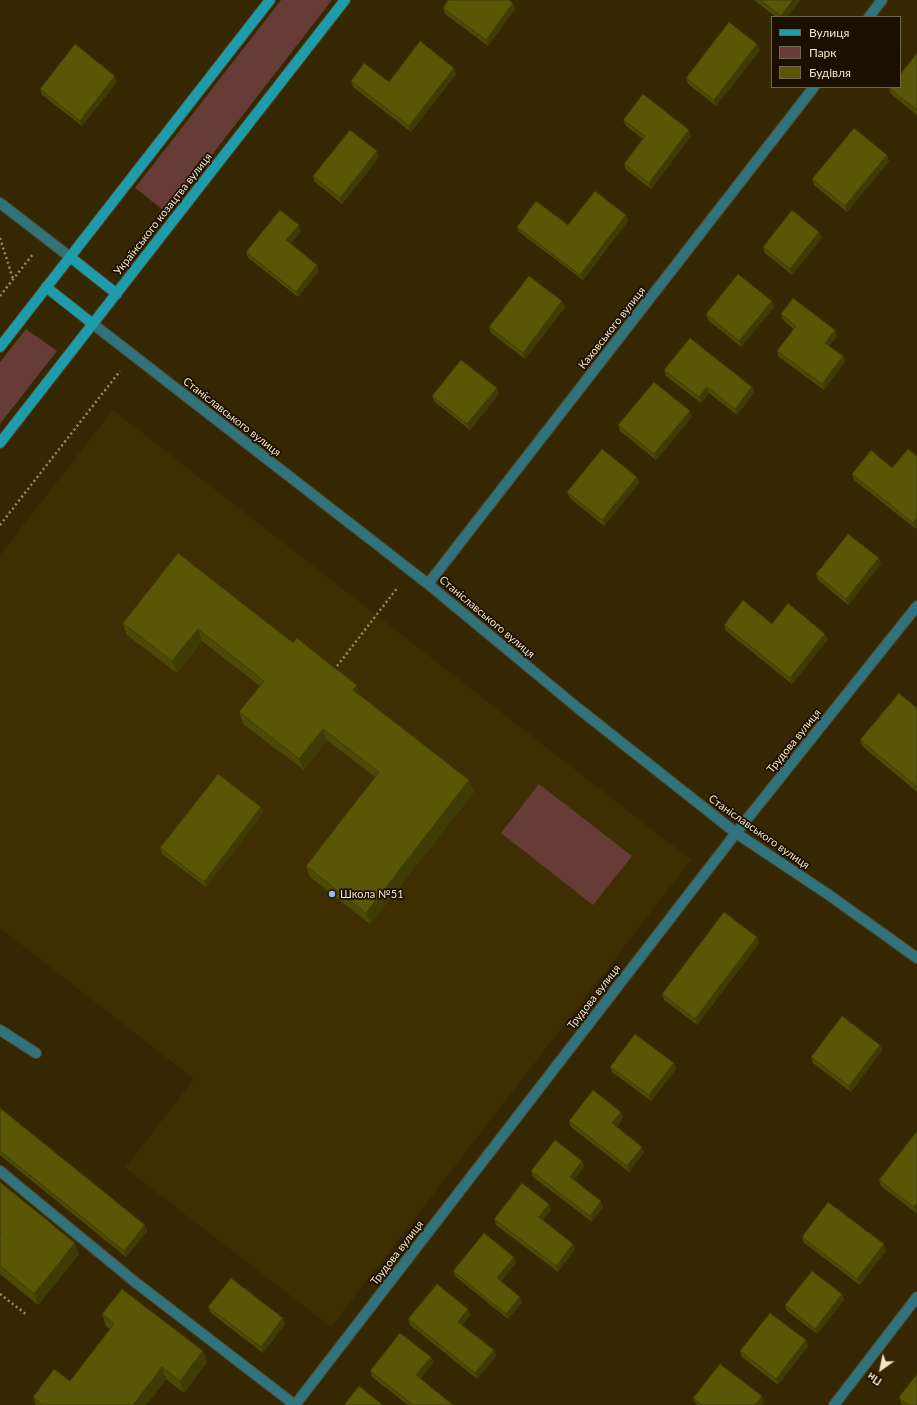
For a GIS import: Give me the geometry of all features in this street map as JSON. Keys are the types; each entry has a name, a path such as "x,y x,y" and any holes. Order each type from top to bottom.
{"street":[{"path":"0,347 270,0"},
{"name":"Українського козацтва вулиця","path":"0,443 345,0"},
{"path":"870,16 882,0"},
{"name":"Каховського вулиця","path":"428,584 813,88"},
{"path":"0,203 117,294"},
{"name":"Станіславського вулиця","path":"46,287 411,570 579,709 736,833 829,895 917,958"},
{"name":"Трудова вулиця","path":"295,1405 736,833 917,606"},
{"path":"0,1030 36,1053"},
{"path":"0,1171 135,1282 295,1405"},
{"path":"834,1405 917,1297"}],"path":[{"path":"0,238 13,279"},
{"path":"0,296 45,238"},
{"path":"0,525 133,355"},
{"path":"331,673 411,570"},
{"path":"0,1294 27,1315"}],"shaded area":[{"name":"Школа №51","path":"113,410 691,860 331,1327 125,1168 194,1079 0,928 0,555"}],"green space":[{"path":"281,0 332,0 167,213 135,188"},
{"path":"26,329 57,351 0,424 0,362"},
{"path":"539,784 632,856 593,905 501,833"}],"building":[{"path":"448,0 509,0 513,3 486,40 443,8"},
{"path":"760,0 793,0 781,16"},
{"path":"729,22 757,44 714,100 686,78"},
{"path":"420,41 454,68 409,126 351,81 364,63 389,82"},
{"path":"75,44 115,76 80,121 40,89"},
{"path":"917,53 917,110 889,88 901,88 901,74"},
{"path":"643,94 689,130 649,183 624,164 645,136 623,120"},
{"path":"854,128 887,155 845,206 812,179"},
{"path":"350,130 377,151 340,198 313,176"},
{"path":"595,191 626,215 580,275 517,227 536,201 568,225"},
{"path":"280,210 299,225 286,240 317,265 296,292 246,252"},
{"path":"792,210 819,232 790,269 763,247"},
{"path":"738,274 772,301 739,341 706,314"},
{"path":"529,276 562,301 523,353 489,327"},
{"path":"793,298 835,330 825,343 843,356 822,384 777,351 796,326 781,314"},
{"path":"690,338 752,387 735,409 707,387 699,397 664,370"},
{"path":"461,360 497,388 467,424 432,396"},
{"path":"654,382 690,411 654,454 618,425"},
{"path":"602,449 637,477 602,520 567,492"},
{"path":"908,449 917,456 917,518 913,523 852,474 871,450 892,468"},
{"path":"848,534 879,558 846,599 816,574"},
{"path":"178,553 293,643 297,638 357,685 353,690 469,780 366,913 306,866 379,772 323,729 299,759 239,712 264,681 198,629 172,661 123,623"},
{"path":"743,600 772,624 788,603 825,634 790,678 724,625"},
{"path":"899,693 917,708 917,787 860,740"},
{"path":"218,774 261,807 204,882 160,848"},
{"path":"724,912 757,937 695,1019 662,994"},
{"path":"842,1016 880,1045 849,1086 811,1057"},
{"path":"635,1034 674,1063 649,1095 610,1067"},
{"path":"593,1090 621,1112 612,1123 642,1147 627,1166 569,1121"},
{"path":"0,1108 145,1225 124,1251 0,1151"},
{"path":"917,1131 917,1203 914,1207 879,1180"},
{"path":"555,1140 582,1161 570,1177 601,1201 590,1216 531,1171"},
{"path":"0,1182 75,1243 34,1294 0,1266"},
{"path":"522,1183 549,1204 539,1217 573,1244 556,1266 494,1219"},
{"path":"828,1202 884,1244 857,1279 802,1237"},
{"path":"484,1233 514,1257 497,1278 520,1297 506,1314 453,1271"},
{"path":"812,1271 842,1294 815,1329 785,1305"},
{"path":"231,1278 283,1318 261,1347 208,1307"},
{"path":"437,1284 468,1309 458,1322 494,1350 475,1373 408,1319"},
{"path":"122,1289 203,1351 180,1381 162,1367 133,1405 43,1405 33,1397 54,1369 70,1381 114,1324 102,1314"},
{"path":"770,1313 806,1340 776,1379 740,1351"},
{"path":"400,1333 431,1357 416,1375 453,1405 413,1405 370,1371"},
{"path":"720,1364 762,1396 755,1405 702,1405 693,1398"},
{"path":"917,1374 917,1405 908,1405 899,1397"},
{"path":"359,1386 383,1405 344,1405"}],"place":[{"name":"Школа №51","path":"332,894"}]}
